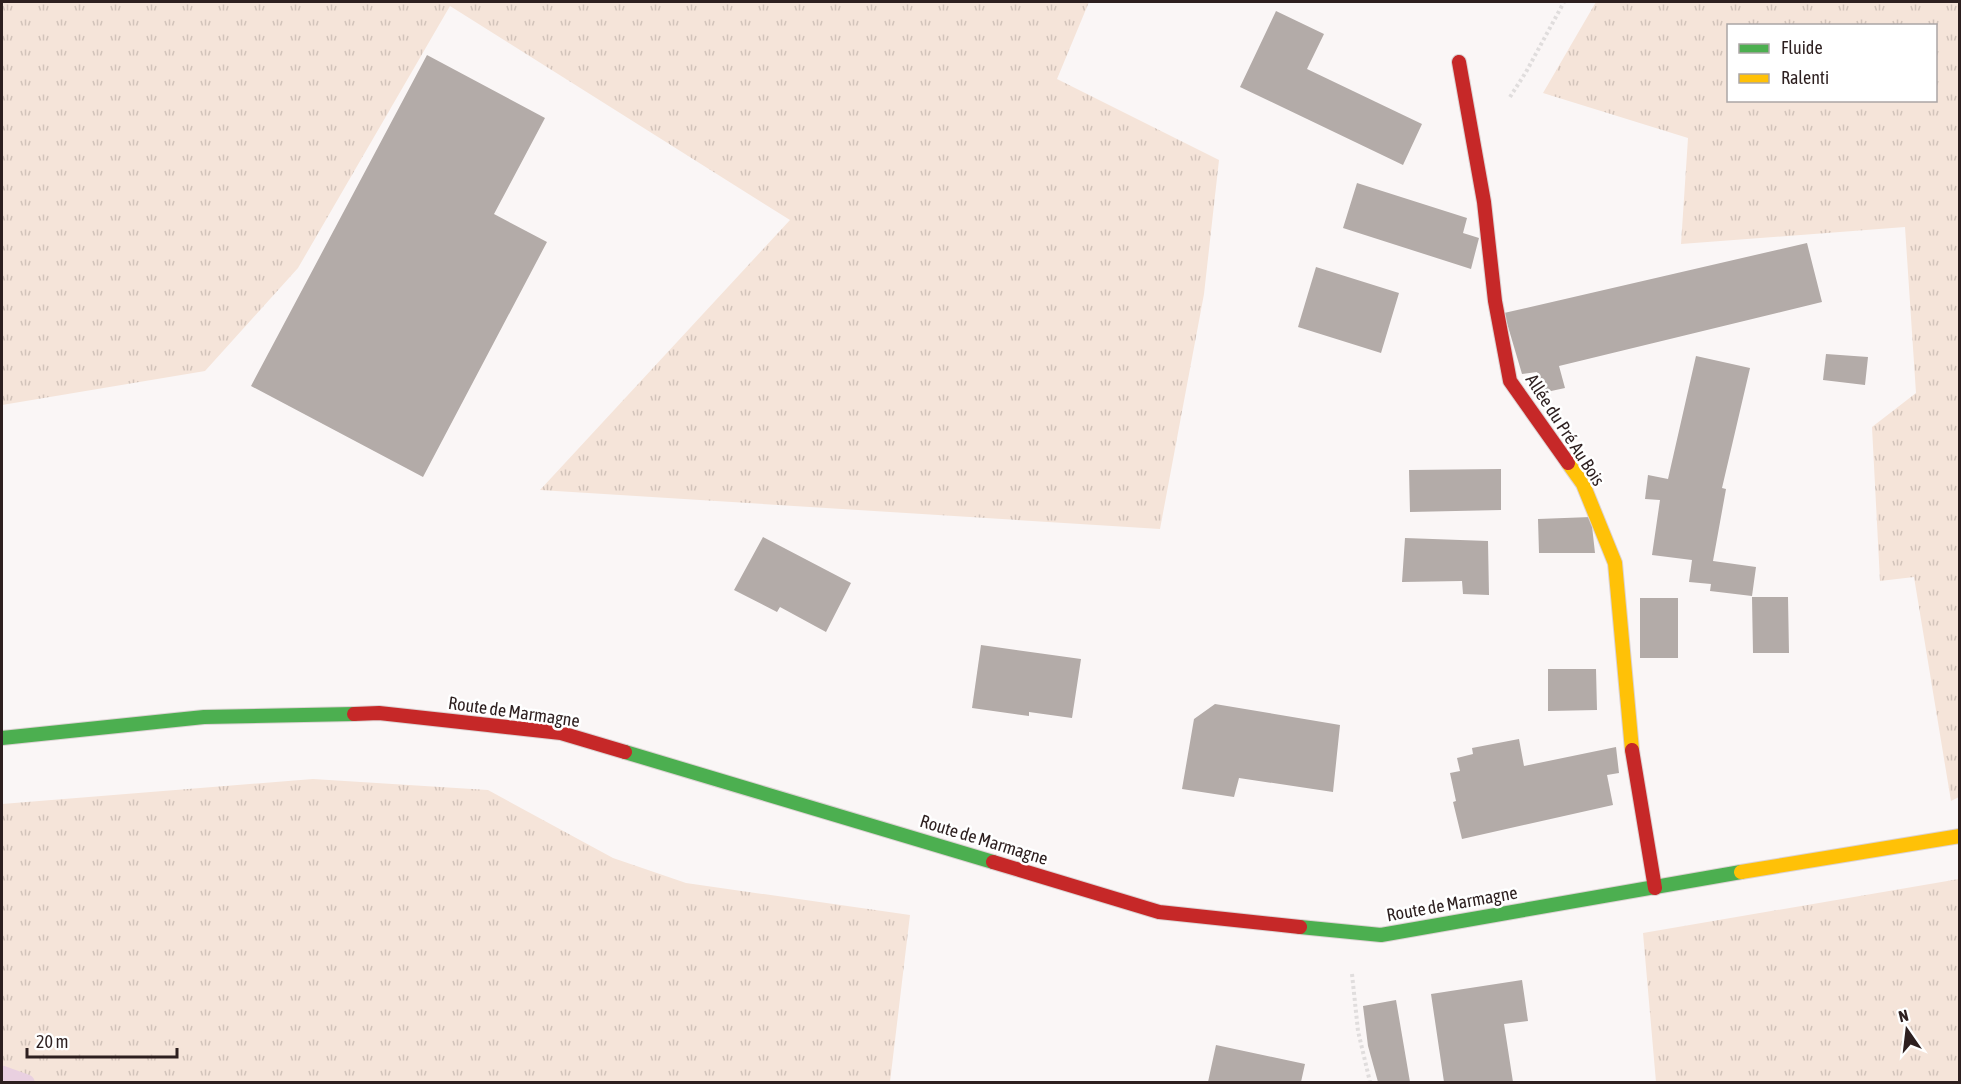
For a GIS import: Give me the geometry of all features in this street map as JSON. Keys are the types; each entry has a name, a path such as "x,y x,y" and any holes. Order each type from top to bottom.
{"main road":[{"name":"Allée du Pré Au Bois","path":"1459,62 1484,201 1495,301 1510,381 1583,484 1615,563 1631,745 1655,888"},
{"name":"Route de Marmagne","path":"2,738 204,717 380,713 561,733 1159,912 1381,935 1959,836"}],"path":[{"path":"1507,102 1564,2"},
{"path":"1347,932 1358,1031 1370,1083"}],"green space":[{"path":"2,2 1089,2 1057,79 1219,160 1204,294 1160,529 540,490 790,220 450,6 298,268 205,371 2,405"},
{"path":"1596,2 1959,2 1959,797 1951,801 1914,577 1880,581 1872,427 1916,393 1905,227 1681,244 1688,138 1543,93"},
{"path":"313,779 488,790 613,858 686,883 910,915 890,1082 2,1082 2,804"},
{"path":"1959,879 1959,1082 1656,1082 1643,933"}],"building":[{"path":"1276,11 1324,34 1307,69 1422,124 1403,165 1240,87"},
{"path":"427,55 545,118 494,214 547,242 423,477 251,386"},
{"path":"1357,183 1467,218 1463,233 1479,238 1471,269 1343,228"},
{"path":"1807,243 1822,302 1559,366 1565,388 1542,393 1537,372 1522,374 1504,313"},
{"path":"1316,267 1399,293 1381,353 1298,327"},
{"path":"1826,354 1868,357 1865,385 1823,380"},
{"path":"1696,356 1750,368 1722,488 1726,489 1713,561 1756,567 1752,596 1710,591 1711,584 1689,582 1692,560 1652,555 1660,500 1645,499 1648,475 1668,479"},
{"path":"1501,469 1501,510 1410,512 1409,470"},
{"path":"1591,517 1595,553 1539,553 1538,519"},
{"path":"763,537 851,583 826,632 780,607 777,612 734,590"},
{"path":"1405,538 1488,541 1489,595 1463,594 1462,581 1402,582"},
{"path":"1752,597 1788,597 1789,653 1753,653"},
{"path":"1640,598 1678,598 1678,658 1640,658"},
{"path":"981,645 1081,659 1072,718 1029,712 1029,716 972,708"},
{"path":"1548,669 1596,669 1597,710 1548,711"},
{"path":"1215,704 1340,725 1333,792 1239,778 1234,797 1182,789 1194,719"},
{"path":"1519,739 1524,766 1616,747 1619,773 1607,775 1613,805 1462,839 1453,802 1456,801 1450,773 1460,771 1457,758 1473,754 1472,748"},
{"path":"1522,980 1528,1021 1504,1024 1513,1082 1444,1082 1431,994"},
{"path":"1396,1000 1410,1082 1378,1082 1368,1046 1363,1006"},
{"path":"1216,1045 1305,1064 1301,1082 1208,1082"}],"waterway":[{"path":"2,1073 27,1082"}],"traffic: fast":[{"path":"2,738 204,717 354,714"},
{"path":"625,752 993,862"},
{"path":"1300,927 1381,935 1741,872"}],"traffic: slow":[{"path":"1568,463 1583,484 1615,563 1632,750"},
{"path":"1741,872 1960,836"}],"traffic: jam":[{"path":"1459,62 1484,202 1495,301 1510,381 1568,463"},
{"path":"354,714 379,713 561,733 625,752"},
{"path":"1632,750 1655,888"},
{"path":"993,862 1159,912 1300,927"}]}
